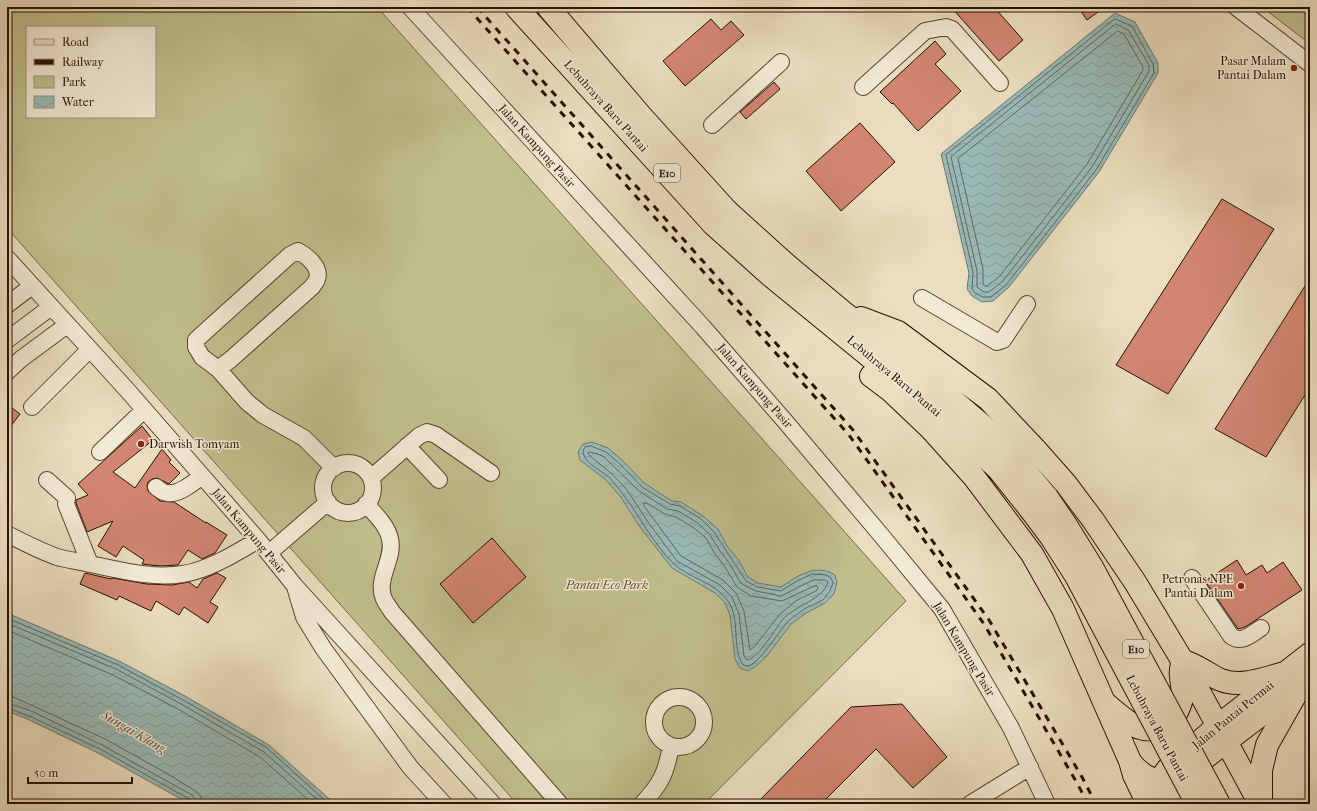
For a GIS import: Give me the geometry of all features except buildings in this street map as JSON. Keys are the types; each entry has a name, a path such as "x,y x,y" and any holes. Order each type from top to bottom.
{"highway":[{"name":"Lebuhraya Baru Pantai","path":"516,7 713,224 771,276 837,318"},
{"name":"Lebuhraya Baru Pantai","path":"548,7 647,122 727,211 788,266 837,318 907,385 998,469 1066,525 1092,567 1219,804"},
{"path":"1148,804 1134,775 1130,761 1063,609 1032,554 974,477 930,428 891,391 849,358 837,318 898,332 988,399 1066,484 1093,520 1135,582 1182,660 1260,804"},
{"name":"Lebuhraya Baru Pantai","path":"1038,503 1051,537 1076,576 1197,804"},
{"path":"1182,660 1199,668 1211,676 1223,681 1235,683 1299,679 1267,745 1261,770 1260,804"},
{"path":"1102,700 1124,719 1135,726 1143,729 1153,729 1166,725 1175,716 1182,698 1183,690 1180,675 1182,660"}],"main road":[{"name":"Jalan Pantai Permai","path":"1169,780 1165,771 1169,767 1222,734 1299,679 1310,653"},
{"path":"1130,761 1136,768 1150,778 1169,780"},
{"path":"1157,804 1169,780"},
{"path":"1169,780 1176,804"}],"street":[{"name":"Jalan Kampung Pasir","path":"410,7 708,333 882,534 942,609 1011,728 1047,804"},
{"path":"1236,7 1310,64"},
{"path":"863,87 925,31 946,27 952,29 1000,83"},
{"path":"712,125 781,62"},
{"path":"218,369 312,287 317,279 318,272 314,264 306,255 298,251 290,255 196,340 196,347 202,357 218,369 247,402 263,416 304,438 334,468"},
{"name":"Jalan Kampung Pasir","path":"7,258 202,476 269,553 295,586 493,804"},
{"path":"7,305 32,286"},
{"path":"922,298 997,342 1003,340 1027,304"},
{"path":"7,340 51,307"},
{"path":"7,372 21,359 67,325"},
{"path":"32,407 90,349"},
{"path":"100,452 144,410"},
{"path":"371,478 423,433 432,433 491,473"},
{"path":"407,446 439,480"},
{"path":"346,463 361,466 371,478 373,486 372,493 366,504 358,511 350,513 338,510 328,502 324,495 323,486 326,478 334,468 346,463"},
{"path":"156,487 165,493 172,493 185,488 202,476"},
{"path":"47,480 67,498 66,504 90,564"},
{"path":"269,553 328,502"},
{"path":"366,504 386,528 390,539 391,549 382,580 382,591 384,599 392,612 560,804"},
{"path":"7,534 58,557 151,575 184,574 207,567 227,558 258,540"},
{"path":"1192,578 1231,636 1241,640 1261,628"},
{"path":"295,586 304,616 323,648 410,767 444,804"},
{"path":"642,804 655,790 661,780 667,767 671,746"},
{"path":"970,804 1030,767"}],"green space":[{"name":"Pantai Eco Park","path":"7,7 377,7 906,601 704,804 517,804 7,228"},
{"path":"1262,7 1310,7 1310,44"}],"water":[{"path":"1115,13 1135,22 1158,63 1158,73 1099,172 1009,287 993,301 982,302 972,296 967,289 969,273 941,154"},
{"path":"592,442 608,448 644,483 672,501 681,502 703,516 718,529 727,546 738,559 748,577 758,583 781,587 807,572 821,570 835,575 837,582 834,594 825,603 806,613 791,624 766,657 756,666 748,671 740,668 735,659 730,615 725,603 715,593 672,568 640,527 620,496 606,480 580,460 578,452 583,444"},
{"name":"Sungai Klang","path":"7,613 119,661 185,696 269,745 335,804 190,804 98,753 7,711"}],"railway":[{"path":"467,7 849,435 984,624 1088,804"},
{"path":"477,7 853,430 989,620 1082,777 1096,804"}],"place":[{"name":"Pasar Malam Pantai Dalam","path":"1294,68"},
{"name":"Darwish Tomyam","path":"141,444"},
{"name":"Petronas NPE Pantai Dalam","path":"1241,586"}]}
